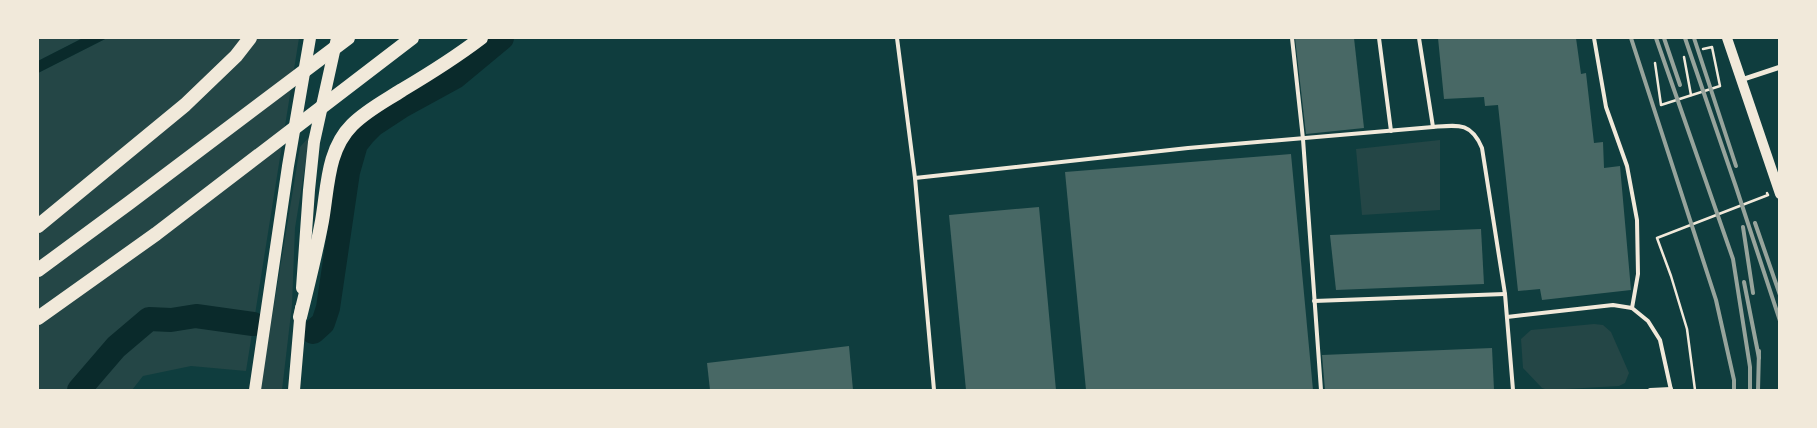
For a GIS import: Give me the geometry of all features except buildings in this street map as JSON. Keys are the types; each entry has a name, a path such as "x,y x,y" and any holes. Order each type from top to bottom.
{"highway":[{"path":"38,226 185,105 236,56 250,38"},
{"path":"255,390 288,166 310,38"},
{"path":"294,390 314,142 337,38"},
{"path":"38,270 129,204 348,38"},
{"path":"38,318 156,234 412,38"},
{"path":"300,317 322,221 329,171 333,156 341,139 352,125 370,111 460,54 481,38"}],"main road":[{"path":"1727,38 1780,194"}],"street":[{"path":"1741,80 1780,67"}],"lane":[{"path":"897,38 915,178 934,390"},
{"path":"1292,38 1303,139 1321,390"},
{"path":"1379,38 1391,131"},
{"path":"1419,38 1433,127"},
{"path":"1594,38 1606,107 1627,166 1637,220 1638,274 1632,308"},
{"path":"915,178 1178,149 1456,125 1465,127 1476,134 1482,148 1505,294 1513,390"},
{"path":"1314,301 1505,294"},
{"path":"1507,317 1613,305 1632,308 1648,321 1660,340 1671,390 1650,390"}],"path":[{"path":"1655,63 1661,105 1720,86 1712,47 1703,49"},
{"path":"1684,57 1691,96"},
{"path":"1695,390 1687,329 1657,238 1758,199"}],"shaded area":[{"path":"38,38 83,38 38,61"},
{"path":"83,38 107,38 38,73 38,61"},
{"path":"107,38 299,38 246,371 191,366 143,376 132,390 38,390 38,73"},
{"path":"310,136 295,228 292,305 282,390 260,390 300,147"},
{"path":"1440,140 1440,210 1362,215 1356,149"},
{"path":"1594,324 1603,325 1611,332 1629,373 1625,383 1619,386 1548,390 1542,388 1523,368 1521,339 1531,330"}],"waterway":[{"path":"313,332 323,323 328,308 348,172 356,144 373,125 402,106 455,77 502,38"},
{"path":"79,390 116,347 149,319 171,320 196,316 253,324"}],"railway":[{"path":"1631,38 1716,300 1734,380 1734,390"},
{"path":"1656,38 1733,259 1750,367 1750,390"},
{"path":"1664,38 1680,85"},
{"path":"1685,38 1780,321"},
{"path":"1694,38 1736,166"},
{"path":"1755,223 1780,295"},
{"path":"1743,227 1753,293"},
{"path":"1744,282 1759,358"},
{"path":"1758,390 1759,351"}]}
